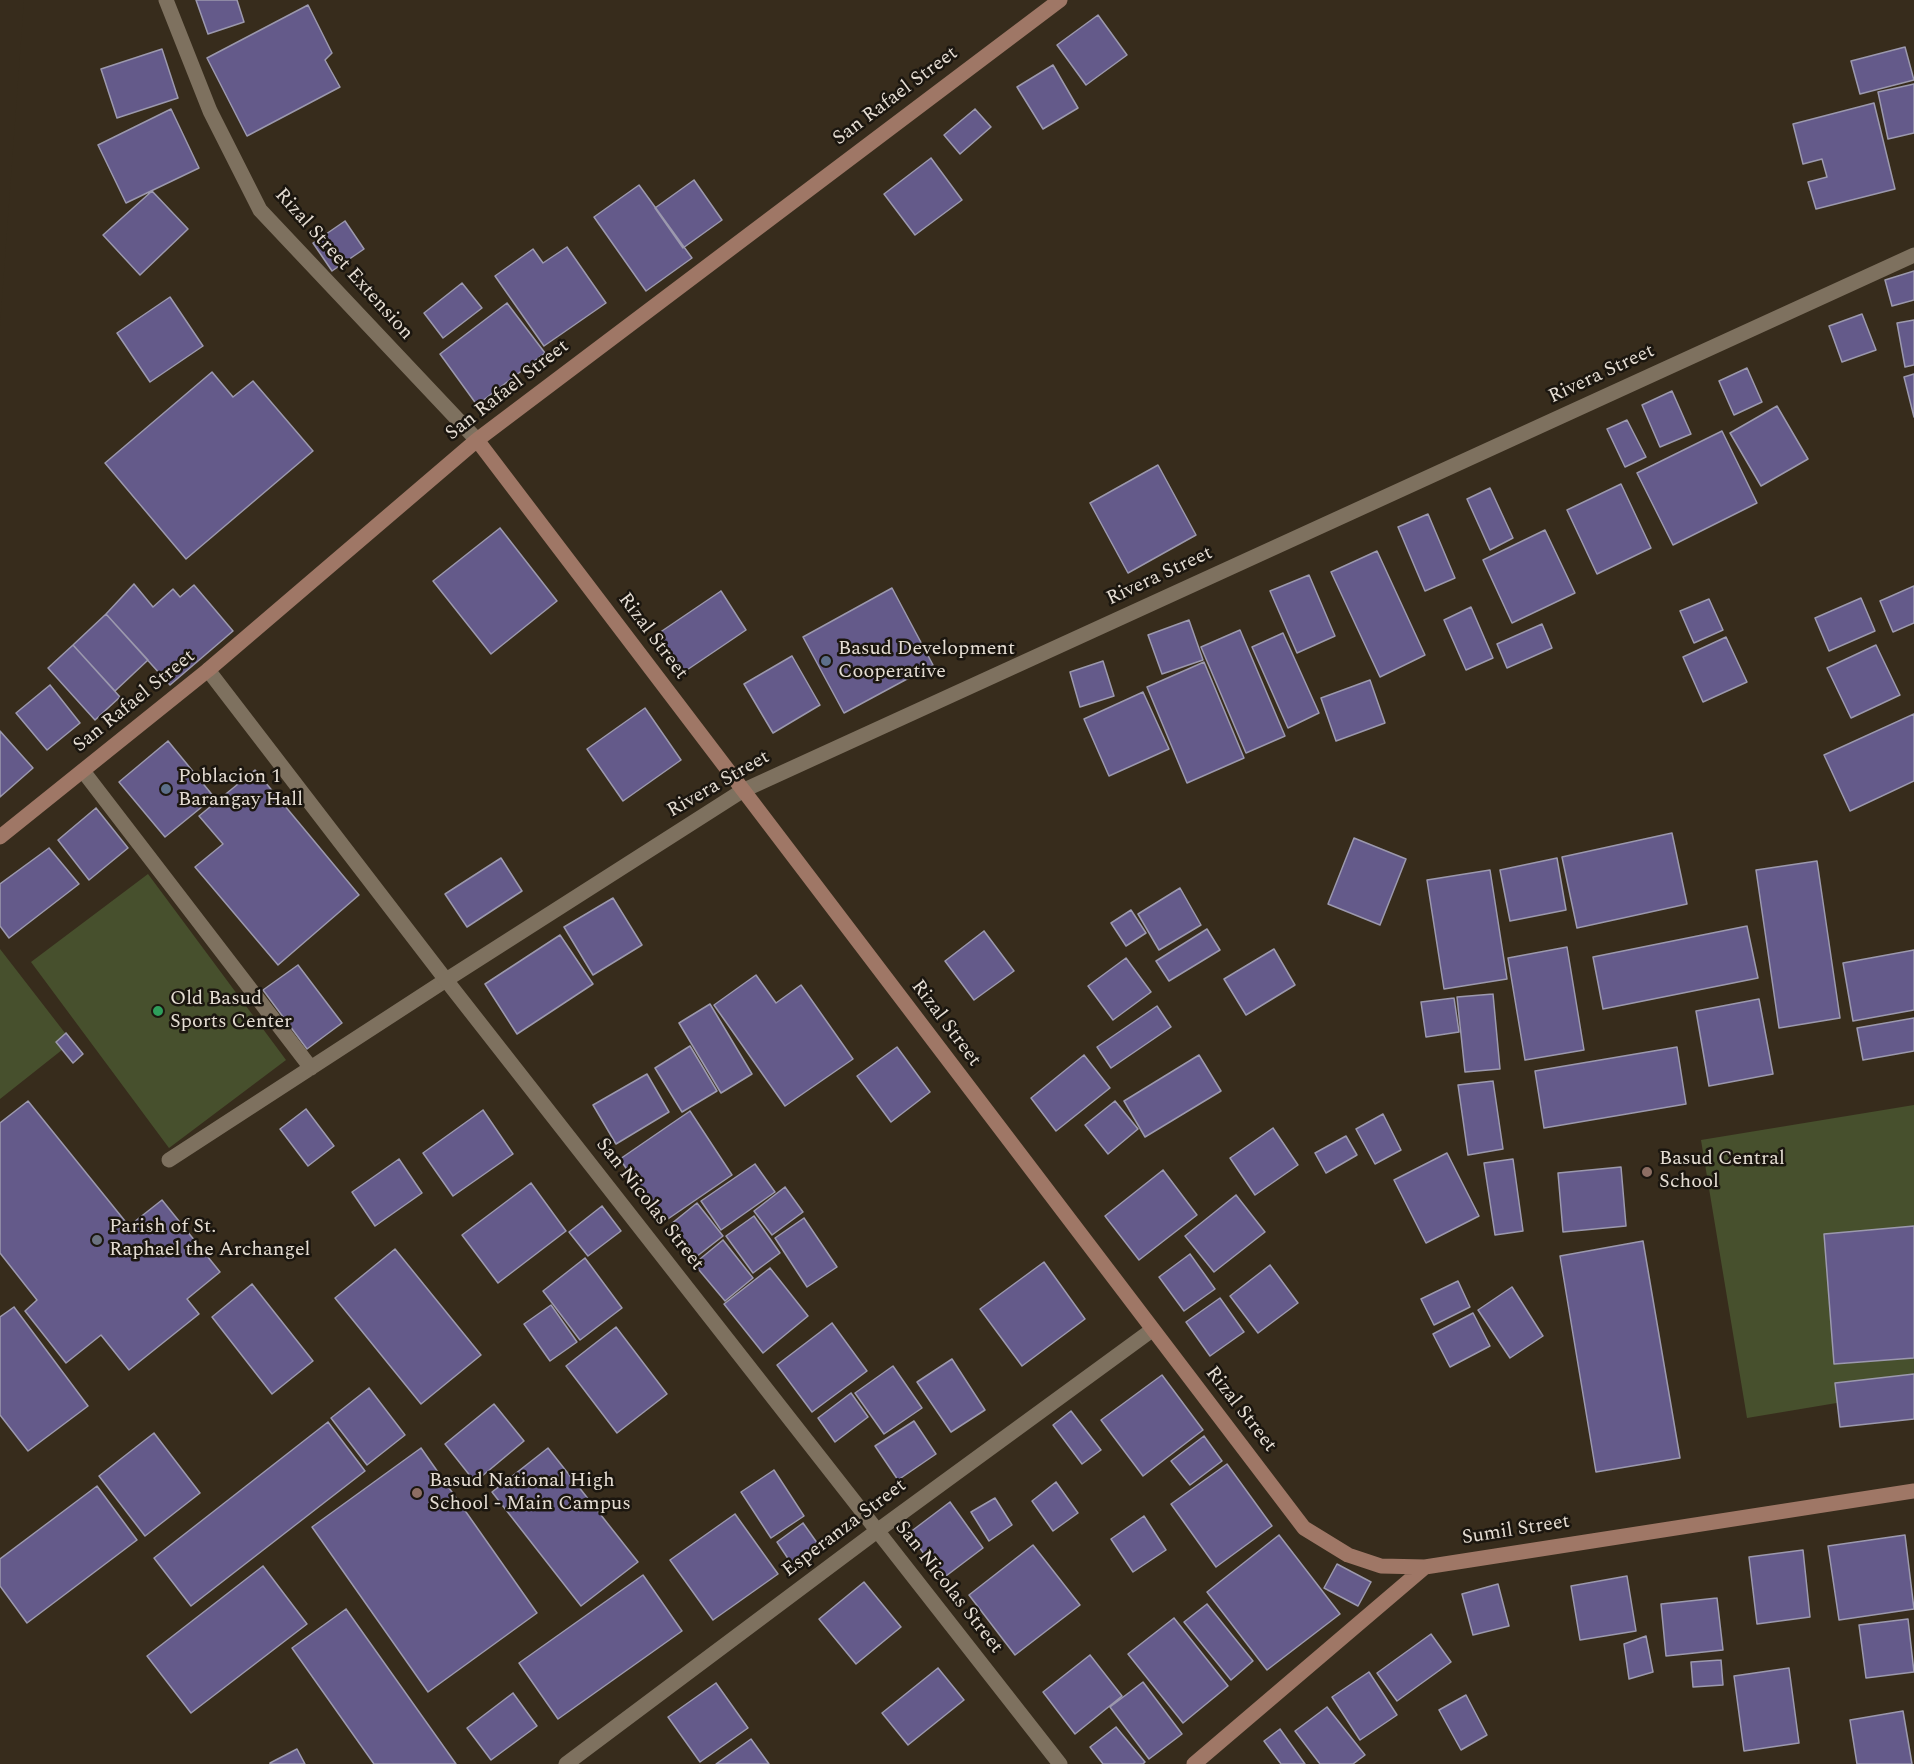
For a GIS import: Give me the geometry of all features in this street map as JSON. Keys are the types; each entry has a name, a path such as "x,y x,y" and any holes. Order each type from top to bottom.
{"street":[{"name":"Rizal Street Extension","path":"166,0 210,111 260,210 477,440"},
{"name":"San Rafael Street","path":"0,837 207,670 477,440 1060,0"},
{"name":"Rivera Street","path":"169,1160 742,791 1914,255"},
{"name":"Rizal Street","path":"477,440 1304,1528 1348,1555 1381,1566 1425,1567"},
{"name":"San Nicolas Street","path":"207,670 446,980 1060,1764"},
{"path":"83,771 311,1068"},
{"name":"Esperanza Street","path":"566,1764 877,1531 1152,1330"},
{"name":"Sumil Street","path":"1425,1567 1914,1491"},
{"path":"1194,1764 1425,1567"}],"green space":[{"name":"Old Basud Sports Center","path":"148,874 286,1060 169,1148 31,962"},
{"path":"0,949 72,1042 0,1099"},
{"path":"1914,1105 1914,1390 1747,1418 1701,1140"}],"pier":[{"path":"0,0 24,0 0,326"}],"building":[{"path":"196,0 237,0 244,22 208,34"},
{"path":"308,5 332,53 325,60 340,87 247,136 207,58"},
{"path":"1098,15 1127,55 1086,85 1057,45"},
{"path":"1905,47 1914,80 1860,94 1851,61"},
{"path":"162,49 178,98 117,118 101,69"},
{"path":"1053,65 1078,108 1043,129 1017,87"},
{"path":"1914,84 1914,133 1888,139 1878,92"},
{"path":"1874,103 1895,189 1816,209 1808,182 1827,177 1822,159 1803,164 1793,124"},
{"path":"171,109 199,168 126,203 98,145"},
{"path":"975,109 991,127 960,154 944,135"},
{"path":"931,158 962,200 915,235 884,194"},
{"path":"694,180 722,220 683,248 655,208"},
{"path":"639,185 692,258 646,291 594,217"},
{"path":"152,191 188,229 140,275 103,235"},
{"path":"345,221 364,249 332,271 313,243"},
{"path":"567,247 606,303 544,346 495,276 533,249 543,263"},
{"path":"1914,271 1914,300 1892,306 1885,280"},
{"path":"462,283 482,308 443,338 424,313"},
{"path":"170,297 203,346 150,382 117,333"},
{"path":"507,303 545,353 477,405 440,354"},
{"path":"1862,314 1876,350 1842,362 1829,326"},
{"path":"1914,320 1914,365 1905,367 1897,323"},
{"path":"1747,368 1762,402 1734,415 1719,381"},
{"path":"212,372 233,397 253,381 313,451 186,559 105,463"},
{"path":"1914,374 1914,417 1904,377"},
{"path":"1672,391 1691,434 1660,447 1642,405"},
{"path":"1777,406 1808,459 1761,486 1730,433"},
{"path":"1627,420 1646,457 1625,467 1607,429"},
{"path":"1722,431 1757,503 1673,545 1637,473"},
{"path":"1158,465 1196,535 1128,573 1090,503"},
{"path":"1621,484 1651,548 1597,574 1567,510"},
{"path":"1490,488 1513,538 1490,550 1467,499"},
{"path":"1428,514 1455,578 1425,591 1398,527"},
{"path":"500,528 557,601 491,654 433,581"},
{"path":"1545,530 1575,593 1512,623 1483,560"},
{"path":"1377,551 1425,655 1380,677 1331,572"},
{"path":"1309,575 1335,636 1297,653 1270,591"},
{"path":"134,584 153,607 173,589 180,597 194,585 233,631 170,685 106,614"},
{"path":"1914,586 1914,623 1893,632 1880,601"},
{"path":"892,588 933,665 844,713 803,637"},
{"path":"721,591 746,630 681,674 656,635"},
{"path":"1861,598 1875,631 1829,651 1815,618"},
{"path":"1709,599 1723,630 1694,643 1680,611"},
{"path":"1471,607 1493,658 1466,670 1444,620"},
{"path":"106,614 148,660 115,691 73,645"},
{"path":"1189,620 1203,660 1162,674 1148,635"},
{"path":"1542,624 1552,648 1507,668 1497,644"},
{"path":"1240,630 1285,736 1246,753 1201,647"},
{"path":"1283,633 1319,713 1288,728 1252,647"},
{"path":"1726,637 1747,682 1703,702 1683,657"},
{"path":"73,645 120,697 95,720 48,668"},
{"path":"1876,645 1900,695 1851,718 1827,668"},
{"path":"792,656 820,705 773,733 744,684"},
{"path":"1103,661 1114,696 1080,707 1070,672"},
{"path":"1204,662 1244,758 1187,783 1147,687"},
{"path":"1370,680 1385,723 1336,741 1321,698"},
{"path":"50,685 80,723 47,750 16,713"},
{"path":"1143,692 1169,749 1109,776 1084,719"},
{"path":"645,708 681,760 623,801 587,749"},
{"path":"1914,714 1914,781 1850,811 1824,755"},
{"path":"0,731 33,768 0,797"},
{"name":"Poblacion 1 Barangay Hall","path":"168,741 214,797 165,837 119,782"},
{"path":"255,770 359,895 278,965 195,867 223,844 199,816"},
{"path":"96,808 128,848 89,880 58,840"},
{"path":"1672,833 1687,904 1577,928 1562,857"},
{"path":"1354,838 1406,859 1380,925 1328,904"},
{"path":"49,848 79,884 9,938 0,926 0,884"},
{"path":"501,858 522,891 467,927 445,894"},
{"path":"1557,858 1566,910 1510,921 1500,870"},
{"path":"1817,861 1840,1018 1779,1028 1756,870"},
{"path":"1490,870 1507,979 1444,989 1427,880"},
{"path":"1180,888 1201,925 1159,950 1138,914"},
{"path":"613,898 642,945 593,975 564,927"},
{"path":"1131,910 1146,933 1126,946 1111,923"},
{"path":"1747,926 1758,978 1603,1009 1593,957"},
{"path":"1207,929 1220,950 1169,981 1156,961"},
{"path":"984,931 1014,971 974,1000 945,961"},
{"path":"560,935 593,984 517,1034 485,984"},
{"path":"1567,947 1584,1050 1525,1060 1508,958"},
{"path":"1274,949 1295,985 1246,1015 1224,979"},
{"path":"1914,950 1914,1010 1853,1021 1843,963"},
{"path":"1126,958 1151,992 1113,1020 1088,986"},
{"path":"298,965 342,1023 307,1049 263,990"},
{"path":"756,975 776,1003 801,985 853,1059 785,1106 714,1005"},
{"path":"1493,994 1500,1069 1465,1072 1457,997"},
{"path":"1454,998 1459,1032 1426,1037 1421,1002"},
{"path":"1759,999 1773,1074 1709,1086 1696,1011"},
{"path":"710,1004 752,1074 721,1093 679,1023"},
{"path":"1157,1006 1171,1027 1111,1068 1097,1047"},
{"path":"1914,1018 1914,1051 1863,1060 1857,1028"},
{"path":"66,1033 83,1054 73,1063 56,1042"},
{"path":"690,1046 717,1091 682,1112 655,1068"},
{"path":"897,1047 930,1092 891,1122 857,1076"},
{"path":"1677,1047 1686,1104 1544,1128 1535,1071"},
{"path":"1084,1055 1110,1088 1056,1131 1031,1098"},
{"path":"1199,1055 1221,1091 1145,1137 1124,1101"},
{"path":"647,1074 669,1112 616,1144 593,1105"},
{"path":"1493,1081 1503,1149 1468,1155 1458,1085"},
{"name":"Parish of St. Raphael the Archangel","path":"28,1101 129,1226 162,1200 220,1272 187,1299 199,1314 129,1370 101,1335 66,1363 25,1311 37,1300 0,1253 0,1123"},
{"path":"1115,1101 1138,1129 1108,1154 1085,1125"},
{"path":"306,1109 334,1146 308,1166 280,1129"},
{"path":"483,1110 513,1154 453,1196 423,1153"},
{"path":"690,1111 732,1175 662,1223 620,1159"},
{"path":"1383,1114 1401,1150 1375,1164 1356,1129"},
{"path":"1273,1128 1298,1165 1255,1195 1230,1158"},
{"path":"1346,1136 1357,1155 1326,1173 1315,1153"},
{"path":"1447,1153 1479,1216 1426,1243 1394,1180"},
{"path":"399,1159 422,1193 375,1226 352,1192"},
{"path":"1513,1159 1523,1231 1495,1235 1484,1163"},
{"path":"755,1164 775,1192 721,1230 701,1201"},
{"path":"1621,1167 1626,1226 1563,1232 1558,1173"},
{"path":"1163,1170 1197,1215 1139,1260 1105,1216"},
{"path":"531,1183 566,1231 498,1283 462,1235"},
{"path":"785,1187 803,1212 772,1235 754,1211"},
{"path":"1236,1195 1265,1232 1214,1272 1185,1236"},
{"path":"697,1203 723,1236 696,1257 671,1224"},
{"path":"602,1206 621,1231 588,1256 569,1232"},
{"path":"754,1216 780,1253 753,1273 726,1236"},
{"path":"804,1218 837,1267 807,1287 775,1238"},
{"path":"1914,1226 1914,1358 1834,1364 1824,1234"},
{"path":"723,1240 753,1278 725,1301 694,1264"},
{"path":"1643,1241 1680,1458 1596,1472 1560,1256"},
{"path":"395,1249 481,1355 421,1404 335,1298"},
{"path":"1190,1254 1215,1289 1184,1311 1159,1277"},
{"path":"585,1258 622,1308 580,1340 543,1291"},
{"path":"1044,1262 1085,1319 1022,1366 980,1309"},
{"path":"1270,1265 1298,1303 1258,1333 1230,1296"},
{"path":"770,1268 808,1316 763,1353 724,1304"},
{"path":"1458,1281 1470,1307 1434,1325 1421,1299"},
{"path":"252,1284 313,1361 272,1394 212,1317"},
{"path":"1512,1287 1543,1336 1510,1358 1478,1310"},
{"path":"1220,1298 1244,1332 1210,1356 1186,1322"},
{"path":"551,1305 577,1342 550,1361 524,1324"},
{"path":"14,1307 88,1406 28,1451 0,1415 0,1317"},
{"path":"1473,1313 1490,1346 1450,1367 1433,1334"},
{"path":"832,1323 867,1371 812,1412 777,1365"},
{"path":"616,1327 667,1394 617,1433 566,1366"},
{"path":"952,1359 985,1410 951,1432 917,1382"},
{"path":"893,1366 922,1408 884,1434 855,1393"},
{"path":"1914,1374 1914,1419 1840,1427 1835,1383"},
{"path":"1162,1375 1203,1430 1143,1476 1101,1420"},
{"path":"369,1388 405,1435 367,1465 331,1418"},
{"path":"851,1393 868,1417 835,1442 818,1418"},
{"path":"494,1404 524,1441 475,1482 445,1444"},
{"path":"1071,1411 1101,1450 1082,1464 1053,1425"},
{"path":"914,1421 936,1454 898,1480 875,1446"},
{"path":"328,1422 365,1471 191,1606 154,1558"},
{"path":"154,1433 200,1493 145,1536 99,1476"},
{"path":"1204,1436 1222,1461 1190,1485 1171,1461"},
{"path":"421,1448 537,1613 428,1692 312,1527"},
{"path":"548,1448 638,1562 581,1606 492,1492"},
{"path":"1227,1464 1272,1526 1216,1567 1171,1504"},
{"path":"774,1470 804,1516 771,1538 741,1492"},
{"path":"1056,1482 1078,1513 1053,1531 1032,1501"},
{"path":"97,1486 137,1540 27,1623 0,1586 0,1559"},
{"path":"995,1498 1012,1525 989,1541 971,1512"},
{"path":"950,1502 983,1548 942,1579 909,1533"},
{"path":"735,1514 778,1574 713,1620 670,1560"},
{"path":"1144,1516 1166,1550 1133,1572 1111,1539"},
{"path":"803,1523 820,1547 793,1566 777,1542"},
{"path":"1279,1535 1340,1614 1267,1670 1207,1592"},
{"path":"1905,1535 1914,1609 1839,1620 1828,1546"},
{"path":"1033,1545 1080,1605 1015,1655 969,1595"},
{"path":"1803,1550 1810,1617 1757,1624 1749,1557"},
{"path":"1337,1564 1371,1582 1358,1606 1324,1588"},
{"path":"263,1566 307,1624 191,1713 147,1656"},
{"path":"643,1575 682,1631 558,1719 519,1663"},
{"path":"1627,1576 1636,1631 1580,1640 1571,1586"},
{"path":"864,1582 901,1627 856,1664 819,1619"},
{"path":"1498,1584 1509,1626 1473,1635 1462,1594"},
{"path":"1717,1598 1723,1650 1666,1656 1661,1604"},
{"path":"1207,1604 1253,1661 1231,1680 1184,1622"},
{"path":"346,1609 456,1764 374,1764 292,1648"},
{"path":"1174,1618 1228,1686 1183,1723 1128,1654"},
{"path":"1908,1619 1914,1672 1866,1678 1859,1625"},
{"path":"1431,1634 1451,1662 1397,1701 1377,1673"},
{"path":"1646,1636 1653,1672 1629,1679 1624,1644"},
{"path":"1090,1655 1122,1696 1075,1734 1043,1692"},
{"path":"1721,1660 1723,1685 1693,1687 1691,1662"},
{"path":"938,1668 964,1700 908,1745 882,1713"},
{"path":"1789,1668 1799,1743 1744,1751 1734,1676"},
{"path":"1369,1672 1397,1715 1360,1740 1332,1697"},
{"path":"1143,1682 1182,1734 1149,1759 1110,1707"},
{"path":"716,1683 748,1728 700,1762 668,1717"},
{"path":"513,1693 537,1726 491,1760 467,1728"},
{"path":"1466,1695 1487,1735 1461,1750 1439,1710"},
{"path":"1327,1707 1365,1755 1353,1764 1320,1764 1295,1731"},
{"path":"1903,1711 1912,1764 1857,1764 1850,1720"},
{"path":"1116,1727 1145,1762 1143,1764 1103,1764 1090,1747"},
{"path":"1280,1729 1305,1764 1281,1764 1264,1741"},
{"path":"751,1739 769,1764 716,1764"},
{"path":"297,1749 305,1764 270,1764 270,1763"}],"place":[{"name":"Basud Development Cooperative","path":"826,661"},
{"name":"Poblacion 1 Barangay Hall","path":"166,789"},
{"name":"Old Basud Sports Center","path":"158,1011"},
{"name":"Basud Central School","path":"1647,1172"},
{"name":"Parish of St. Raphael the Archangel","path":"97,1240"},
{"name":"Basud National High School - Main Campus","path":"417,1493"}]}
